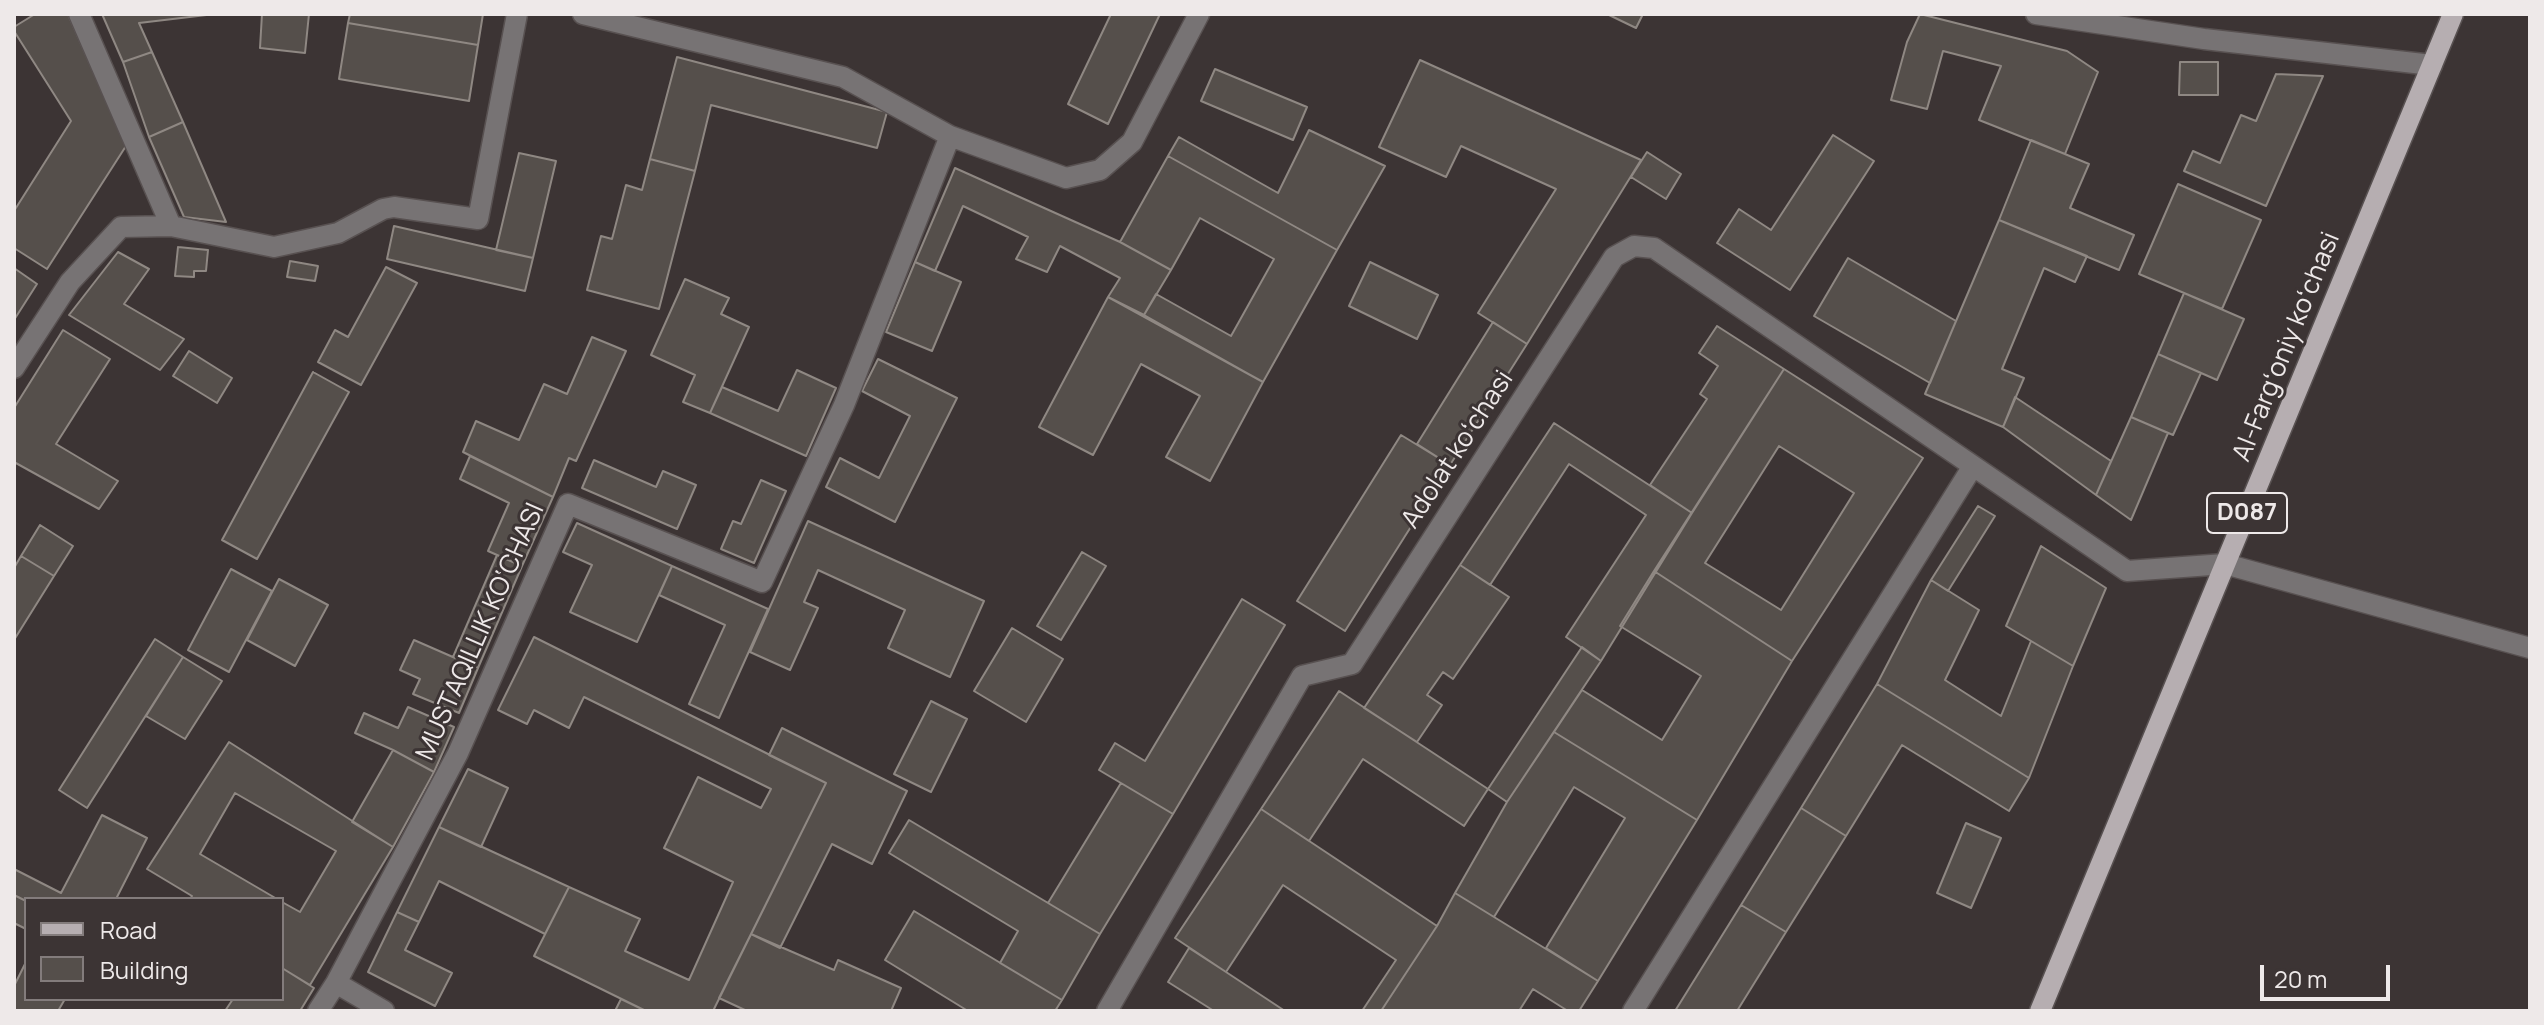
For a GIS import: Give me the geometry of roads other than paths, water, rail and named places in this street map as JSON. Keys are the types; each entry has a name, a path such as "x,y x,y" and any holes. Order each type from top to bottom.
{"main road":[{"name":"Al-Fargʻoniy koʻchasi","path":"2040,1011 2453,14"}],"street":[{"path":"79,14 171,226"},
{"path":"14,368 70,282 121,227 171,226 274,247 338,233 383,209 394,207 478,219 517,14"},
{"path":"583,14 843,77 950,136 1066,178 1100,170 1132,142 1199,14"},
{"path":"2036,14 2204,39 2432,65"},
{"name":"MUSTAQILLIK KO‘CHASI","path":"318,1011 336,983 458,753 568,504 762,582 844,405 950,136"},
{"name":"Adolat koʻchasi","path":"1107,1011 1302,676 1352,664 1614,257 1634,246 1654,248 2127,571 2225,564 2530,648"},
{"path":"1633,1011 1973,466"},
{"path":"336,983 384,1011"}]}
